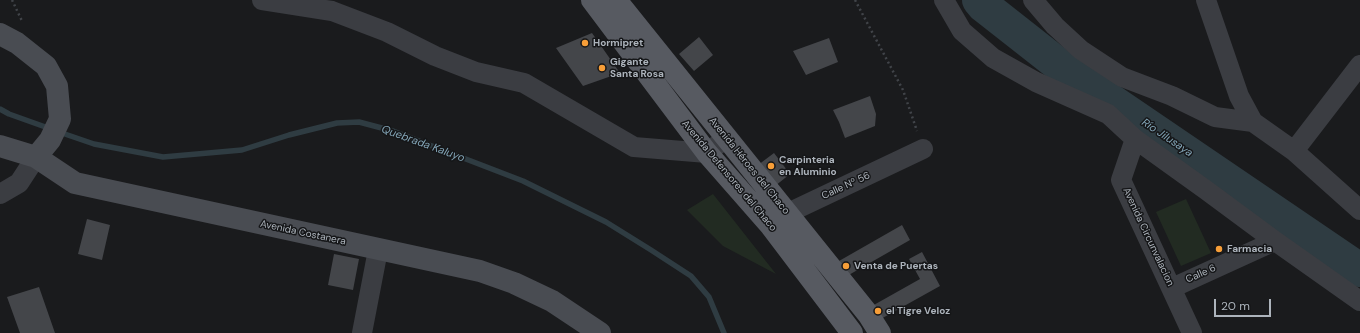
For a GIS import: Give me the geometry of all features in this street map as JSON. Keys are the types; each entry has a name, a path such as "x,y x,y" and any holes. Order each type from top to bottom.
{"main road":[{"name":"Avenida Defensores del Chaco","path":"592,0 707,153 771,226 852,333"},
{"name":"Avenida Héroes del Chaco","path":"616,0 788,213 868,314 880,333"},
{"path":"0,34 17,44 46,66 57,86 60,119 50,140 36,157"},
{"name":"Avenida Costanera","path":"0,146 36,157 75,183 480,271 514,283 552,301 600,333"}],"street":[{"path":"262,0 332,11 387,32 434,56 476,72 524,84 634,147 707,153 726,138"},
{"path":"944,0 962,31 993,58 1036,82 1108,114 1135,139 1275,242 1360,301"},
{"path":"1206,0 1239,96 1253,122 1294,151 1360,210"},
{"path":"1037,1 1055,26 1081,50 1122,77 1172,96 1215,117 1253,122"},
{"path":"1294,151 1360,65"},
{"name":"Avenida Circunvalacion","path":"1135,139 1121,180 1192,333"},
{"name":"Calle Nº 56","path":"771,226 788,213 923,149"},
{"path":"0,194 19,183 36,157"},
{"name":"Calle 6","path":"1172,288 1275,242"},
{"path":"362,333 378,250"}],"path":[{"path":"855,0 903,90 923,149"}],"shaded area":[{"path":"713,194 776,274 723,246 687,210"},
{"path":"1186,199 1211,253 1181,266 1156,212"}],"building":[{"path":"592,33 620,73 583,86 556,48"},
{"path":"699,37 713,55 694,71 679,54"},
{"path":"829,38 838,62 806,75 793,51"},
{"path":"870,96 876,114 875,126 845,138 833,110"},
{"name":"Carpinteria en Aluminio","path":"774,153 790,174 775,186 758,165"},
{"path":"87,219 110,225 102,260 78,254"},
{"path":"902,225 910,240 847,276 839,261"},
{"path":"922,252 940,286 879,320 872,306 920,279 909,259"},
{"path":"334,254 359,259 353,290 328,285"},
{"path":"39,287 55,333 20,333 7,297"}],"waterway":[{"name":"Río Jilusaya","path":"979,0 984,6 1063,68 1360,270"},
{"name":"Quebrada Kaluyo","path":"0,109 9,114 51,129"},
{"name":"Quebrada Kaluyo","path":"59,132 94,144 163,157 242,150 289,135 337,123 359,122 393,131 523,181 606,222 691,276 709,297 724,333"}],"place":[{"name":"Hormipret","path":"585,43"},
{"name":"Gigante Santa Rosa","path":"602,68"},
{"name":"Carpinteria en Aluminio","path":"771,166"},
{"name":"Farmacia","path":"1219,249"},
{"name":"Venta de Puertas","path":"846,266"},
{"name":"el Tigre Veloz","path":"878,311"}]}
